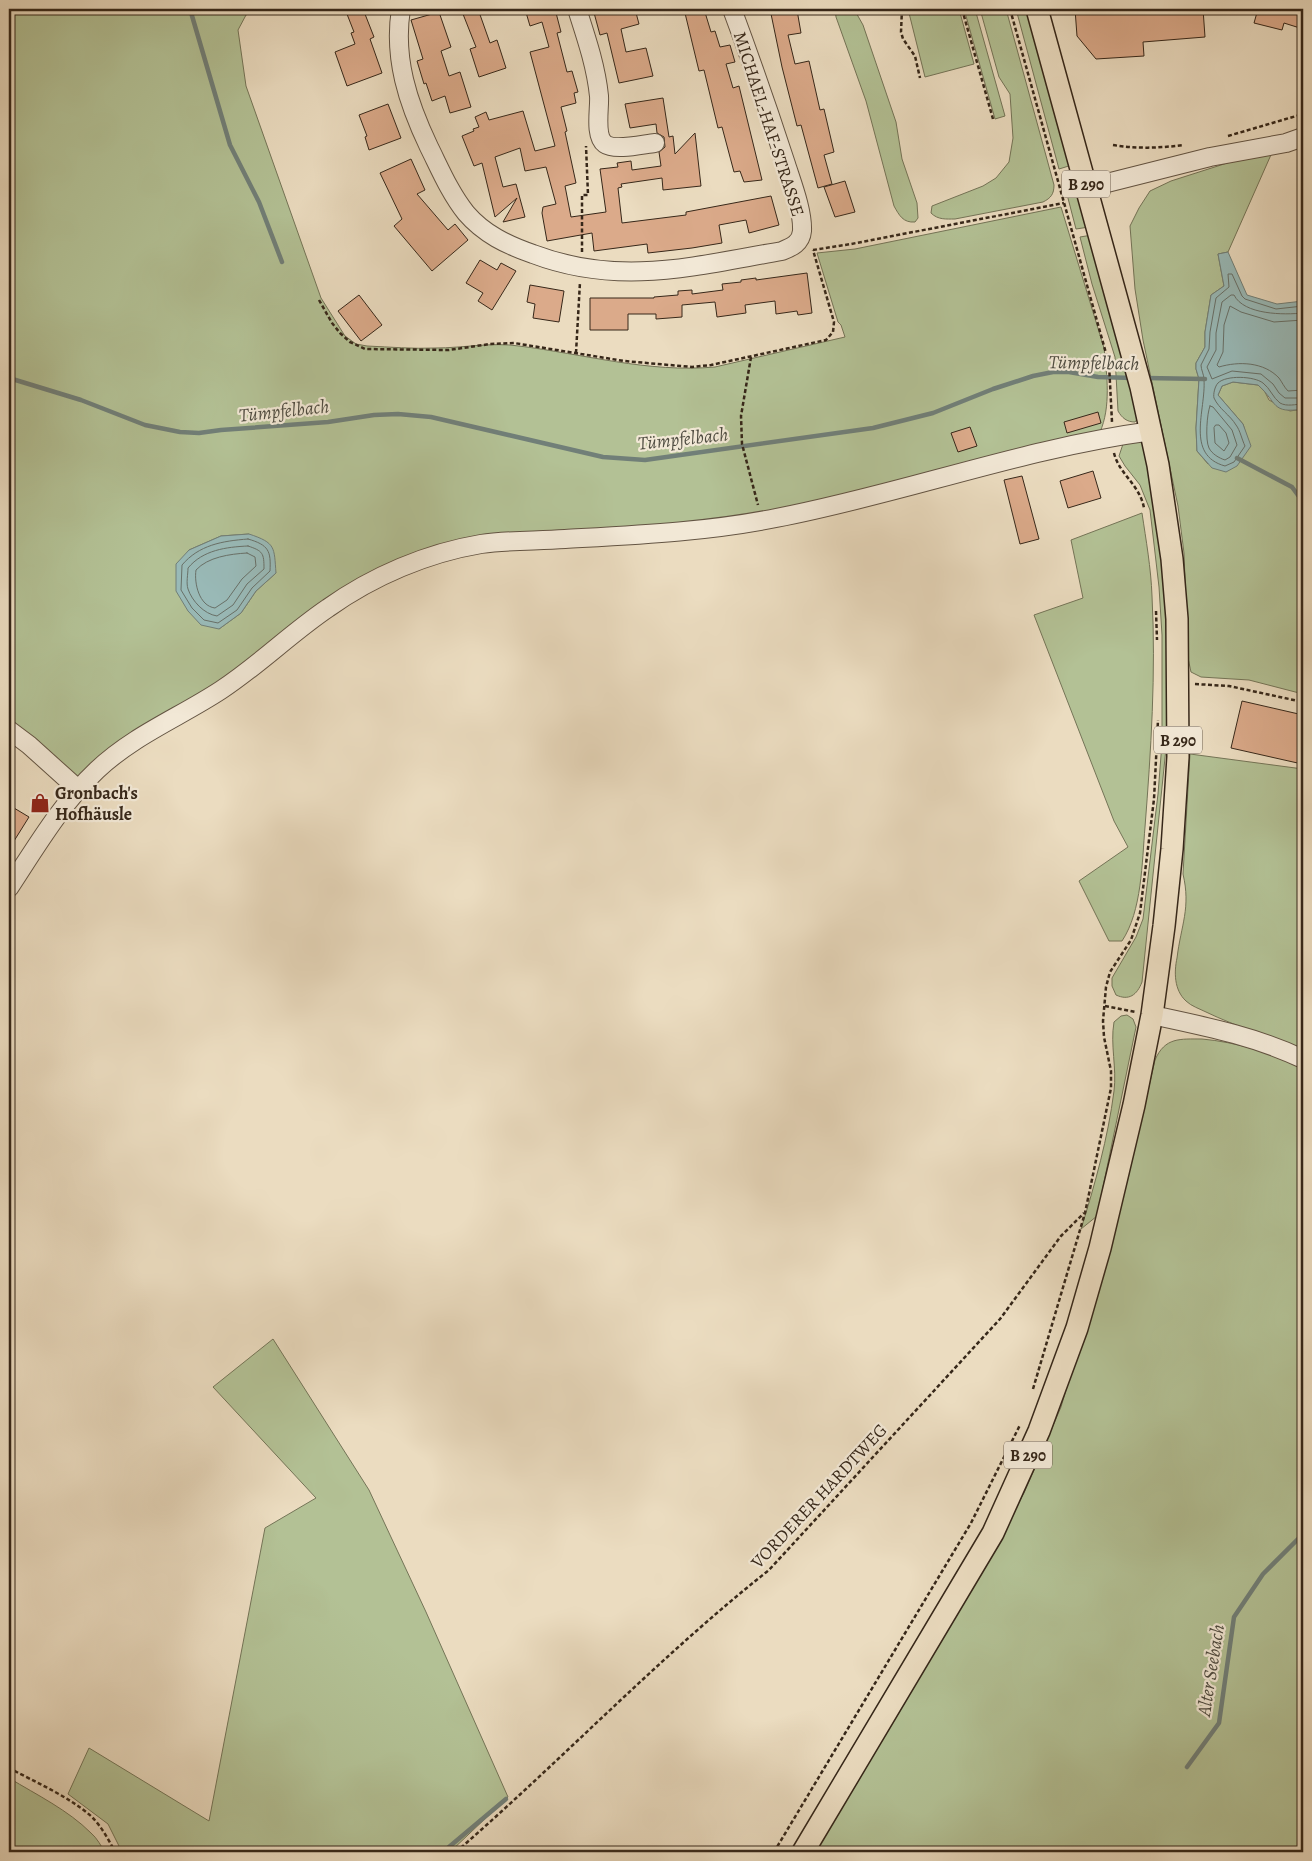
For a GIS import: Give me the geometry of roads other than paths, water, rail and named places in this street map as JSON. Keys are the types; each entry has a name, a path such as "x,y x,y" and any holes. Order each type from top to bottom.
{"main road":[{"name":"B 290","path":"803,1852 993,1533 1039,1431 1077,1328 1100,1248 1134,1104 1152,1015 1172,849 1178,757 1177,619 1172,558 1152,431 1134,359 1037,9"}],"street":[{"name":"MICHAEL-HAF-STRASSE","path":"400,9 398,48 404,86 420,127 452,192 466,213 488,234 512,247 546,260 607,272 665,271 782,251 806,245 793,187 769,111 732,9"},
{"path":"577,9 595,72 602,141 611,147 655,143"},
{"path":"1087,188 1210,157 1286,143 1303,137"},
{"path":"9,888 59,812 97,770 133,740 219,692 255,667 327,608 375,578 432,556 482,544 694,531 763,521 902,490 1031,453 1112,436 1152,431"},
{"path":"9,730 29,744 79,790"},
{"path":"1152,1015 1235,1034 1278,1048 1303,1060"}],"water":[{"path":"1228,252 1247,295 1277,304 1303,301 1303,409 1285,410 1276,406 1258,385 1233,382 1222,386 1218,395 1243,424 1251,446 1237,466 1226,472 1212,468 1197,451 1196,428 1199,379 1196,363 1205,347 1205,332 1211,295 1224,286 1218,254"},
{"path":"249,534 264,540 272,547 276,573 256,591 241,613 219,629 201,625 188,611 176,591 176,564 189,550 221,536"}],"waterway":[{"path":"190,9 230,145 259,202 282,262"},
{"name":"Tümpfelbach","path":"9,378 81,400 145,425 180,432 199,433 398,414 431,417 603,457 645,460 873,428 933,413 993,389 1033,376 1053,372 1069,372 1098,377 1133,378"},
{"name":"Tümpfelbach","path":"1146,378 1205,379"},
{"name":"Alter Seebach","path":"1237,458 1292,487 1303,502"},
{"name":"Alter Seebach","path":"1187,1767 1219,1723 1234,1617 1263,1574 1303,1534"},
{"path":"443,1852 506,1799"}],"place":[{"name":"Gronbach's Hofhäusle","path":"40,803"}]}
